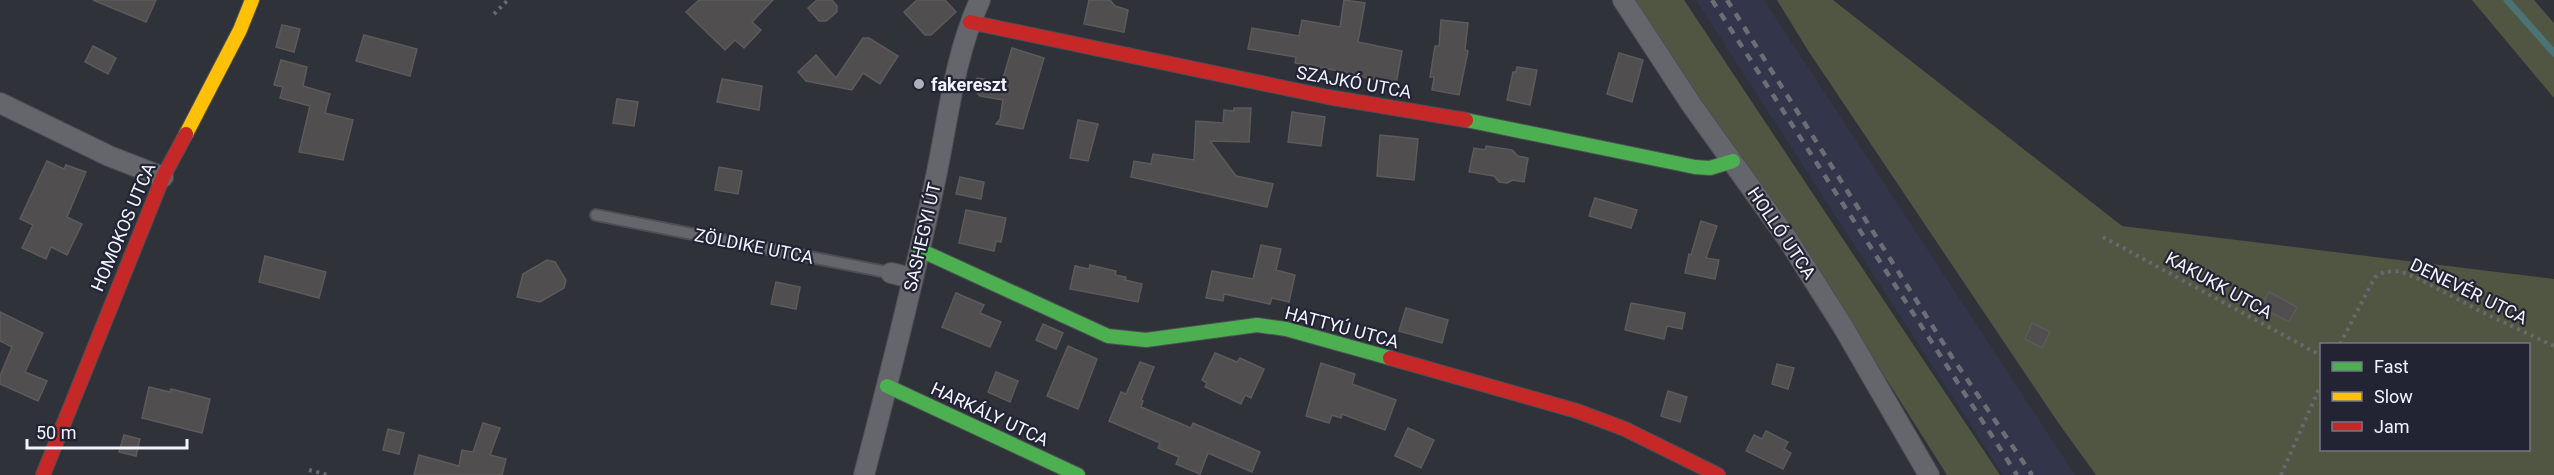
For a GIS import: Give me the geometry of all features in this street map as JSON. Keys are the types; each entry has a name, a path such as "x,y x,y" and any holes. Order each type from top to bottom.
{"street":[{"name":"HOMOKOS UTCA","path":"43,475 163,177 240,30 252,0"},
{"name":"SASHEGYI ÚT","path":"864,475 920,250 937,174 950,93 970,22 980,0"},
{"name":"HOLLÓ UTCA","path":"1623,0 1691,104 1787,238 1842,325 1929,475"},
{"name":"SZAJKÓ UTCA","path":"970,22 1328,97 1440,115 1695,167 1710,168 1733,161"},
{"path":"0,103 110,156 163,177"},
{"name":"HATTYÚ UTCA","path":"920,250 1108,336 1146,340 1257,325 1286,329 1577,411 1625,429 1718,475"},
{"name":"ZÖLDIKE UTCA","path":"891,273 912,278"},
{"name":"HARKÁLY UTCA","path":"887,386 1078,475"}],"lane":[{"name":"ZÖLDIKE UTCA","path":"596,214 891,273"}],"path":[{"path":"494,14 508,0"},
{"name":"KAKUKK UTCA","path":"2103,237 2320,355"},
{"name":"DENEVÉR UTCA","path":"2341,343 2375,277 2384,272 2398,271 2453,295 2486,314 2554,346"},
{"path":"2281,475 2320,387"},
{"path":"309,470 328,475"}],"shaded area":[{"path":"1696,0 1764,0 2075,475 2003,475"}],"green space":[{"path":"1627,0 1684,0 2000,475 1947,475 1818,271"},
{"path":"1777,0 1833,0 2122,226 2554,279 2554,475 2096,475 2057,421 1809,52"},
{"path":"2472,0 2534,0 2554,23 2554,98"}],"building":[{"path":"93,0 156,0 146,22"},
{"path":"699,0 773,0 752,22 761,30 744,48 735,40 725,50 686,12"},
{"path":"817,0 832,0 837,6 837,12 826,21 819,21 808,8"},
{"path":"917,0 945,0 956,12 931,35 925,35 904,12"},
{"path":"1089,0 1110,0 1115,6 1128,10 1124,32 1084,24"},
{"path":"1344,0 1365,3 1358,42 1402,51 1396,84 1295,63 1296,57 1248,49 1252,28 1299,36 1302,20 1340,27"},
{"path":"1441,20 1468,23 1465,50 1468,51 1459,95 1432,90 1434,77 1430,77 1435,46 1439,46"},
{"path":"282,25 300,29 294,52 276,47"},
{"path":"364,35 417,49 410,76 356,61"},
{"path":"863,38 869,38 898,56 880,84 863,73 852,90 806,81 798,72 816,55 836,78"},
{"path":"93,46 116,58 108,74 85,62"},
{"path":"1012,48 1044,58 1023,129 996,124 1000,119 1003,100 980,96 974,90 977,78 1002,82"},
{"path":"1619,53 1643,60 1632,102 1607,94"},
{"path":"281,60 307,67 303,86 330,94 325,113 353,120 343,160 299,152 310,106 280,98 283,87 274,85"},
{"path":"1517,67 1537,70 1530,105 1507,100 1513,72 1516,72"},
{"path":"722,79 762,86 759,110 717,102"},
{"path":"617,99 638,102 634,126 613,123"},
{"path":"1234,108 1251,108 1249,142 1210,141 1236,176 1273,184 1267,207 1131,177 1134,161 1151,164 1153,154 1194,160 1196,121 1223,123 1224,110 1234,111"},
{"path":"1292,112 1325,117 1321,146 1288,142"},
{"path":"1078,120 1098,124 1088,161 1070,158"},
{"path":"1380,135 1418,139 1414,180 1377,176"},
{"path":"1486,146 1512,150 1518,156 1528,158 1524,182 1513,180 1507,183 1499,182 1494,176 1469,172 1474,148 1485,150"},
{"path":"47,161 64,169 66,165 86,172 67,217 82,224 67,255 51,247 46,259 22,248 33,225 20,219"},
{"path":"719,167 742,171 738,194 715,190"},
{"path":"960,177 984,182 981,199 956,194"},
{"path":"1595,198 1637,210 1631,228 1589,216"},
{"path":"966,210 1006,218 1001,242 996,241 994,251 959,243"},
{"path":"1701,221 1717,226 1706,258 1719,260 1715,279 1685,273"},
{"path":"1261,245 1281,249 1276,270 1295,275 1289,302 1272,298 1270,304 1224,294 1223,301 1206,298 1212,271 1253,279"},
{"path":"265,256 326,272 319,298 259,282"},
{"path":"547,260 555,262 566,280 564,288 540,302 517,297 523,274"},
{"path":"1090,265 1116,271 1115,275 1126,277 1125,280 1142,284 1138,302 1070,289 1075,266 1089,269"},
{"path":"776,282 800,287 796,309 771,304"},
{"path":"2269,292 2297,307 2289,322 2261,307"},
{"path":"956,293 984,305 980,313 1001,322 990,347 942,327"},
{"path":"1631,303 1685,313 1682,329 1667,326 1664,339 1625,330"},
{"path":"1406,308 1448,320 1442,343 1399,331"},
{"path":"0,312 43,333 25,372 47,381 38,401 0,384 0,376 12,347 0,341"},
{"path":"2032,323 2050,332 2042,348 2025,339"},
{"path":"1043,324 1063,333 1056,349 1036,340"},
{"path":"1068,346 1097,359 1078,409 1047,396"},
{"path":"1215,353 1237,362 1240,358 1264,369 1251,398 1245,395 1241,404 1205,387 1207,383 1202,380"},
{"path":"1140,362 1154,367 1141,400 1143,401 1141,407 1191,428 1193,423 1260,452 1252,472 1208,453 1200,474 1176,464 1179,457 1158,448 1160,443 1109,421 1121,392 1126,394"},
{"path":"1321,363 1355,374 1352,384 1396,400 1385,430 1342,414 1341,418 1332,415 1329,423 1306,416"},
{"path":"1777,364 1794,368 1788,389 1772,384"},
{"path":"996,372 1018,381 1010,402 988,392"},
{"path":"149,387 170,392 171,389 210,399 202,433 142,418"},
{"path":"1668,391 1687,397 1680,422 1661,416"},
{"path":"483,423 500,428 490,455 506,459 502,475 414,475 419,455 459,466 462,450 473,452"},
{"path":"1408,428 1434,440 1421,468 1395,456"},
{"path":"388,429 404,433 399,454 383,450"},
{"path":"1766,431 1788,442 1784,449 1791,453 1783,469 1746,451 1754,435 1762,439"},
{"path":"124,435 140,439 136,456 119,452"}],"waterway":[{"path":"2507,0 2554,53"}],"railway":[{"path":"1712,0 2017,475"},
{"path":"1727,0 1952,357 2032,475"}],"traffic: fast":[{"path":"1466,120 1695,167 1710,168 1733,161"},
{"path":"920,250 1108,336 1146,340 1257,325 1286,329 1390,358"},
{"path":"887,386 1078,475"}],"traffic: slow":[{"path":"186,134 240,30 252,0"}],"traffic: jam":[{"path":"970,22 1328,97 1466,120"},
{"path":"43,475 163,177 186,134"},
{"path":"1390,358 1577,411 1625,429 1718,475"}],"place":[{"name":"fakereszt","path":"919,84"}]}
